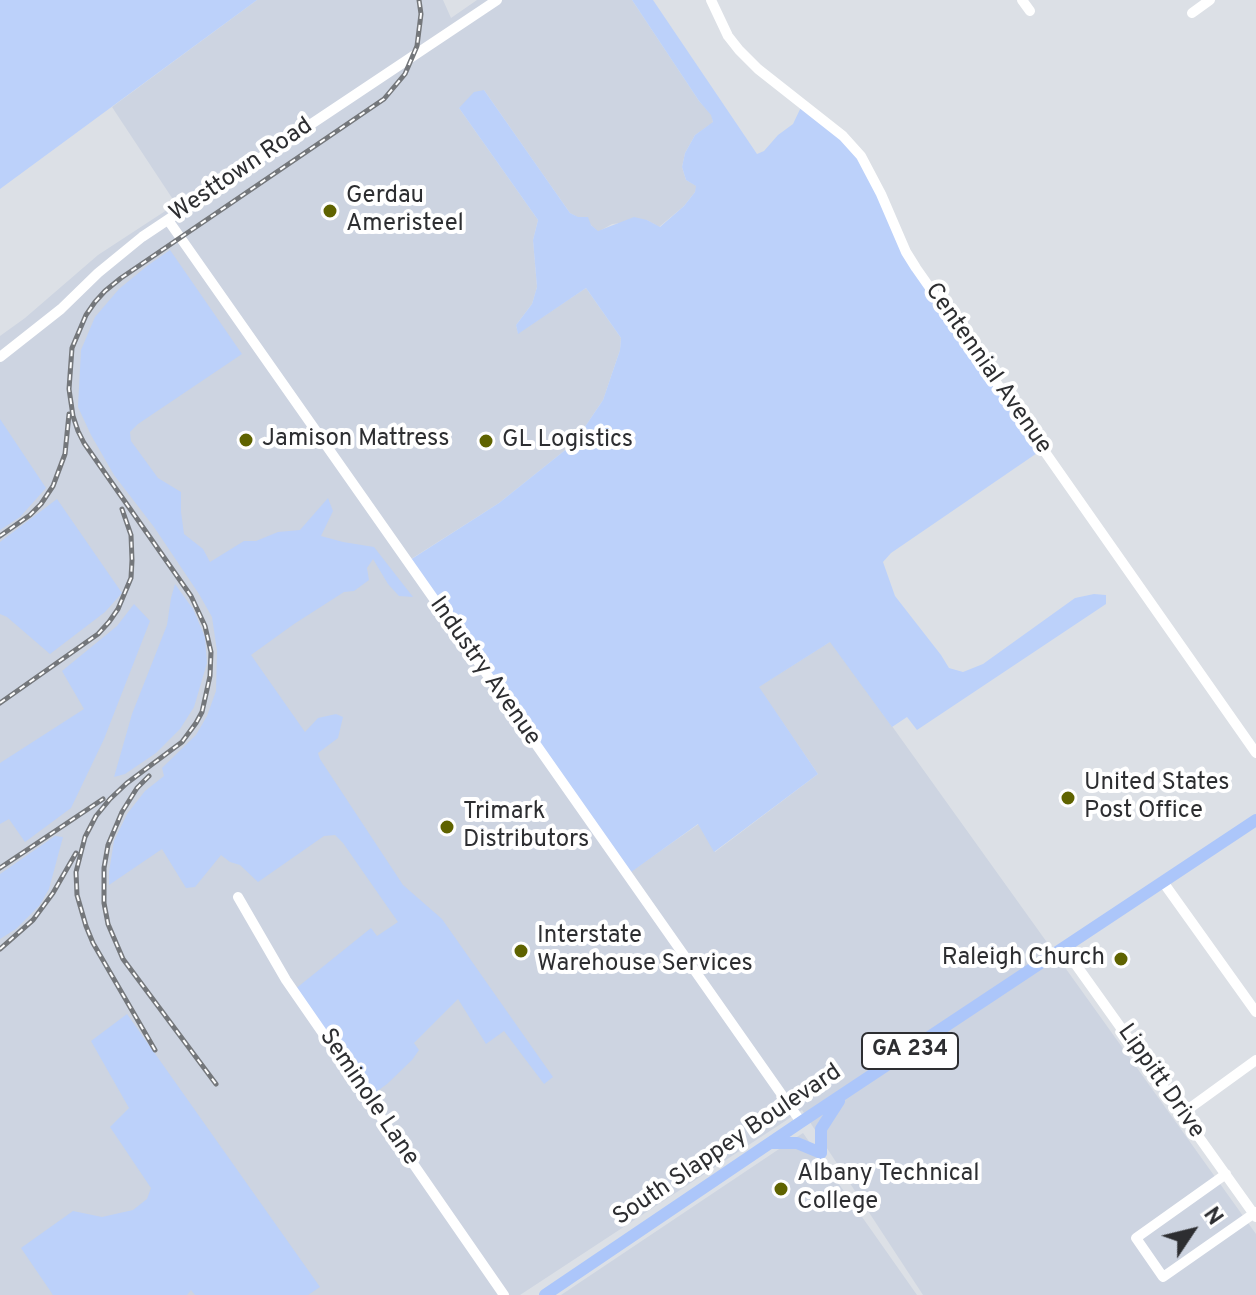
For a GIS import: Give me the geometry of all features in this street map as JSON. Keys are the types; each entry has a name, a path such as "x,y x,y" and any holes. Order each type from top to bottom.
{"main road":[{"name":"South Slappey Boulevard","path":"545,1295 1256,820"},
{"path":"769,1144 797,1143 821,1153 821,1129 843,1095"}],"street":[{"name":"Westtown Road","path":"0,357 61,309 124,250 497,0"},
{"name":"Centennial Avenue","path":"711,0 728,36 739,50 758,69 843,136 861,156 916,268 1256,753"},
{"path":"1022,0 1030,11"},
{"path":"1192,13 1210,0"},
{"name":"Industry Avenue","path":"168,220 801,1122"},
{"path":"1163,882 1256,1012"},
{"name":"Seminole Lane","path":"238,897 286,980 504,1295"},
{"name":"Lippitt Drive","path":"1064,948 1255,1214"},
{"path":"1183,1113 1256,1060"},
{"path":"1226,1174 1136,1238 1163,1277 1255,1214"}],"shaded area":[{"path":"0,0 257,0 0,189"},
{"path":"257,0 443,0 451,18 477,0 632,0 699,101 712,115 713,123 695,135 685,153 682,167 686,180 697,186 695,192 659,227 647,220 612,224 598,232 570,213 484,90 459,108 538,220 533,240 537,287 532,304 516,325 518,333 586,288 621,338 620,350 603,400 574,443 499,503 408,561 627,874 699,824 715,852 818,774 758,687 831,641 1256,1234 1256,1295 923,1295 802,1110 520,1295 0,1295 0,336 98,255 176,204 112,107"},
{"path":"632,0 653,0 757,154 793,124 803,103 852,146 897,232 1043,449 891,553 883,562 895,596 949,668 963,672 983,664 1075,598 1106,595 1106,604 917,730 907,717 892,727 830,642 759,687 818,774 714,852 698,824 627,875 407,562 499,503 574,443 603,400 620,350 621,338 586,288 518,334 516,325 532,304 537,287 533,240 538,220 459,108 474,92 484,90 570,213 588,217 598,231 634,217 660,227 695,192 696,186 686,180 682,167 685,153 695,135 713,122 711,115"},
{"path":"170,250 242,354 138,424 130,432 131,441 158,478 181,492 184,534 203,549 210,562 244,541 300,530 328,498 333,511 321,536 374,547 413,597 399,596 373,559 367,568 369,580 354,591 344,592 251,655 305,732 318,718 336,714 343,717 338,738 318,753 320,759 403,885 442,919 553,1077 544,1084 504,1031 486,1044 458,999 414,1043 419,1050 412,1060 368,1098 294,990 371,928 377,936 398,922 335,835 324,836 258,882 240,865 221,855 195,887 186,888 162,849 109,885 114,841 127,814 145,791 164,776 162,768 196,735 216,691 217,651 212,617 154,527 114,475 78,407 81,350 95,317 119,289"},
{"path":"0,419 46,488 20,517 0,530"},
{"path":"57,499 122,593 105,612 50,654 0,614 0,542"},
{"path":"175,584 193,609 205,637 207,663 194,707 180,729 156,753 125,774 114,777 132,714 167,625"},
{"path":"134,604 150,621 104,739 71,808 25,842 9,819 0,824 0,763 84,709 62,671 117,626"},
{"path":"55,836 63,837 49,889 39,906 16,929 0,939 0,874"},
{"path":"127,1014 320,1287 308,1295 195,1295 191,1290 187,1295 53,1295 21,1248 73,1211 102,1217 133,1210 147,1199 151,1188 110,1127 129,1108 91,1041"},
{"name":"Albany Technical College","path":"803,1133 917,1295 561,1295"}],"railway":[{"path":"155,1050 93,943 77,895 76,872 85,837 96,816 127,783 182,742 196,723 202,712 210,676 211,652 205,626 191,596 78,431 69,389 72,348 95,302 121,278 384,99 405,74 417,46 421,14 419,0"},
{"path":"0,536 30,515 53,486 65,454 69,414"},
{"path":"0,703 98,634 118,609 131,578 132,560 131,535 122,509"},
{"path":"149,776 137,788 122,812 108,845 104,868 104,903 108,924 123,959 216,1084"},
{"path":"0,868 103,799"},
{"path":"0,949 33,920 76,853"}],"place":[{"name":"Gerdau Ameristeel","path":"330,211"},
{"name":"Jamison Mattress","path":"246,440"},
{"name":"GL Logistics","path":"486,441"},
{"name":"United States Post Office","path":"1068,798"},
{"name":"Trimark Distributors","path":"447,827"},
{"name":"Interstate Warehouse Services","path":"521,951"},
{"name":"Raleigh Church","path":"1121,959"},
{"name":"Albany Technical College","path":"781,1189"}]}
